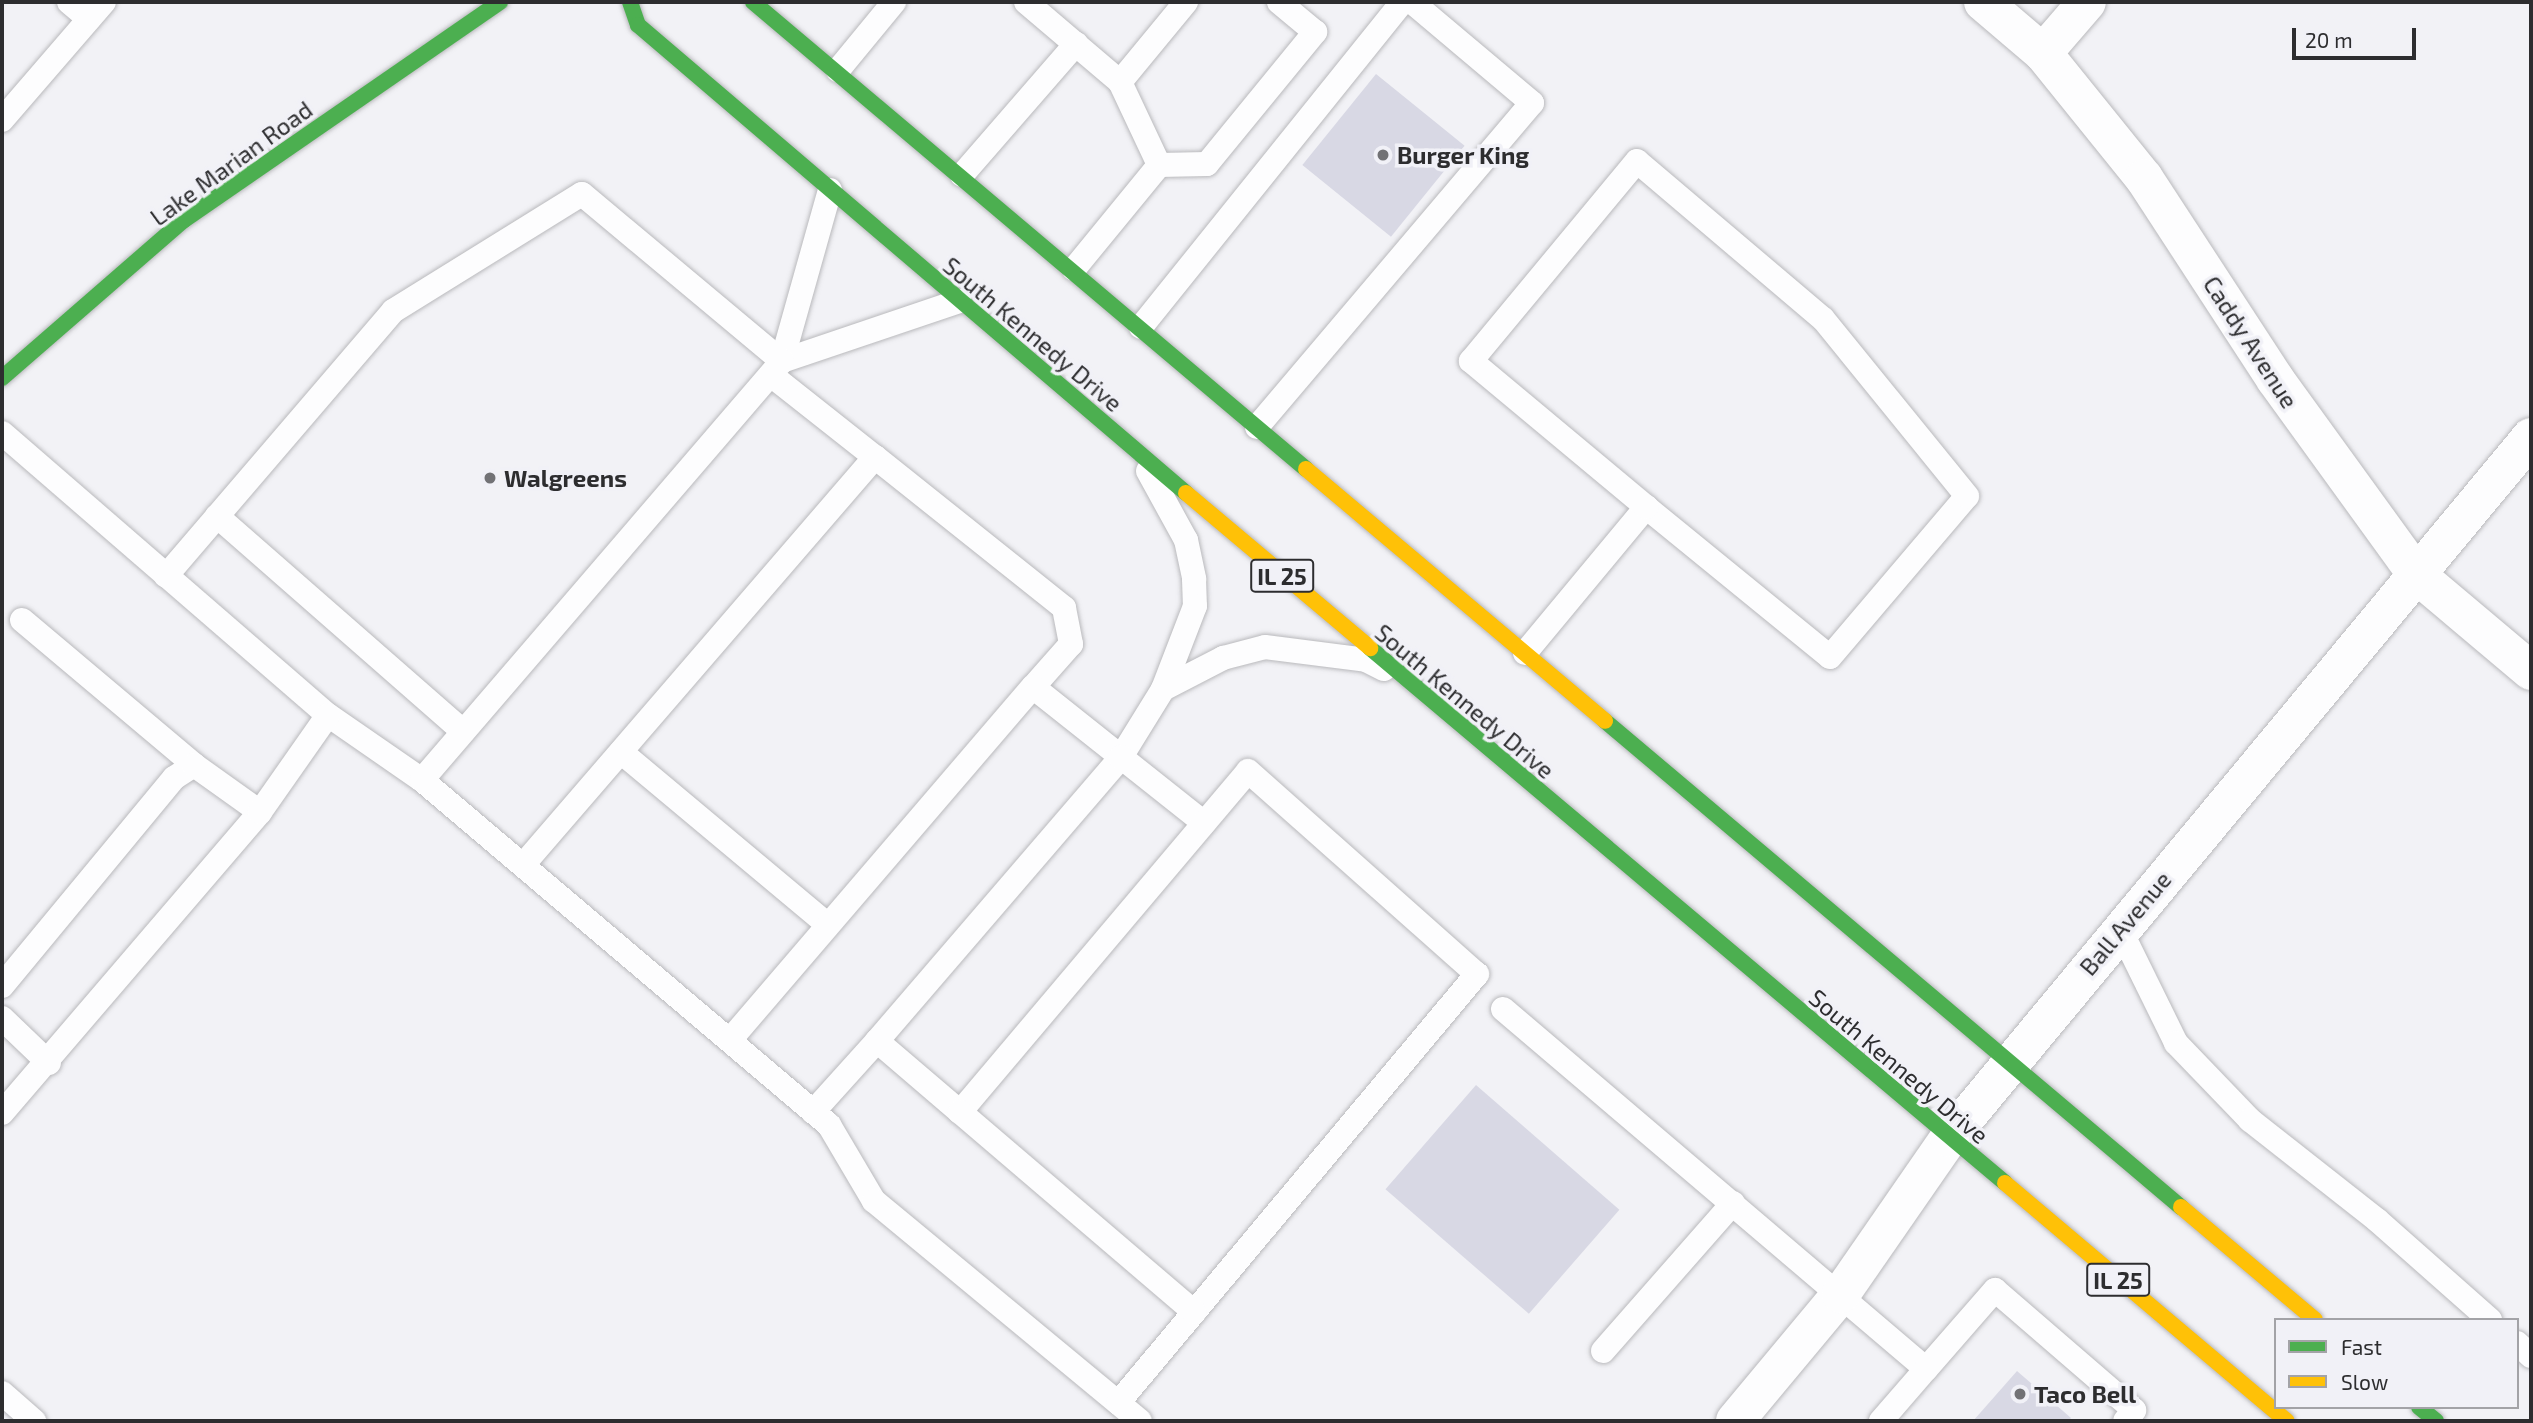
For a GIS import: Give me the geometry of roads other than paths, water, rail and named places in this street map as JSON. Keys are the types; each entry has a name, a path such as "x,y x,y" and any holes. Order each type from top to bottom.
{"main road":[{"name":"Lake Marian Road","path":"2,378 184,220 500,2"},
{"name":"South Kennedy Drive","path":"630,2 638,25 958,301 2287,1421"},
{"path":"753,2 1074,269 2008,1065 2313,1318"},
{"path":"2421,1409 2436,1421"}],"street":[{"name":"Caddy Avenue","path":"1983,2 2043,53 2144,178 2282,389 2417,575 2531,671"},
{"path":"2043,53 2087,2"},
{"name":"Ball Avenue","path":"1735,1421 1841,1294 1949,1138 2008,1065 2531,437"}],"lane":[{"path":"2,120 97,10 69,2"},
{"path":"838,71 894,2"},
{"path":"1026,2 1120,82 1159,165"},
{"path":"1120,82 1186,2"},
{"path":"1074,269 1159,165 1208,164 1315,32 1279,2"},
{"path":"1141,327 1402,2"},
{"path":"1257,427 1532,103 1412,2"},
{"path":"962,175 1076,44"},
{"path":"1637,161 1822,319 1967,496 1830,657 1646,507 1471,361 1637,161"},
{"path":"422,780 776,368 830,190"},
{"path":"166,576 393,311 582,194 875,457 1064,608 1071,644 827,924 730,1040"},
{"path":"776,368 958,301"},
{"path":"2,433 328,715 422,780 829,1125 874,1201 1140,1421"},
{"path":"813,1112 1121,757 1163,689 1195,606 1194,579 1186,540 1139,455"},
{"path":"523,866 875,457"},
{"path":"1525,653 1646,507"},
{"path":"217,516 463,731"},
{"path":"22,620 194,765 260,812"},
{"path":"1163,689 1223,658 1265,647 1366,660 1406,680"},
{"path":"1033,687 1204,823"},
{"path":"2,1113 49,1063 260,812 328,715"},
{"path":"621,752 827,924"},
{"path":"2,986 174,778 194,765"},
{"path":"960,1112 1248,771 1477,974 1118,1403"},
{"path":"2120,929 2176,1043 2250,1120 2376,1220 2488,1318"},
{"path":"1503,1009 1926,1369"},
{"path":"2,1018 49,1063"},
{"path":"877,1041 1194,1312"},
{"path":"1603,1351 1733,1203"},
{"path":"1881,1421 1994,1290 2136,1418"},
{"path":"2,1393 34,1421"}],"place":[{"name":"Burger King","path":"1383,155"},
{"name":"Walgreens","path":"490,478"},
{"name":"Taco Bell","path":"2020,1394"}]}
